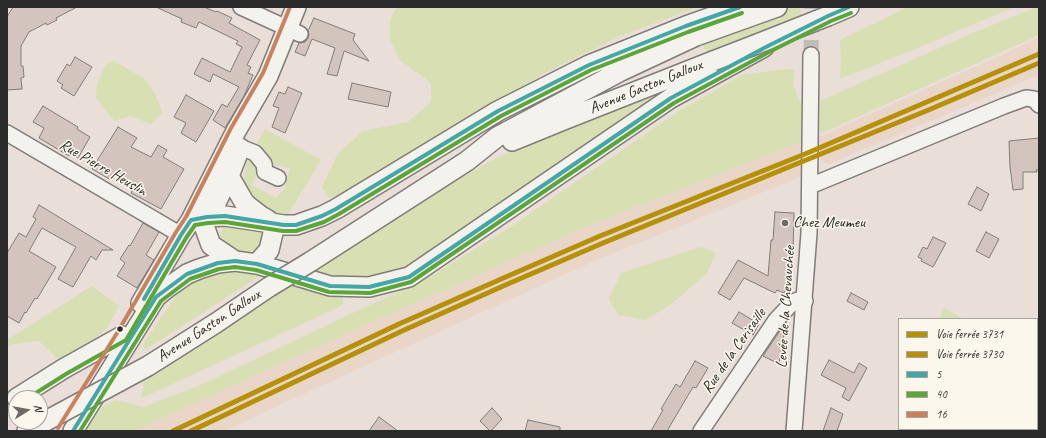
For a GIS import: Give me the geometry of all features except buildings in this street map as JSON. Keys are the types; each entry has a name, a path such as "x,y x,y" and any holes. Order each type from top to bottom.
{"main road":[{"path":"73,431 156,297 197,222 240,136 245,116 293,32 296,7"},
{"path":"197,222 225,216 274,224 296,225 322,216 498,111 589,65 691,31 740,7"},
{"name":"Avenue Gaston Galloux","path":"27,431 148,366 467,161 497,137 619,72 691,31 777,7"},
{"name":"Avenue Gaston Galloux","path":"467,161 566,119 849,7"},
{"path":"156,297 186,274 218,263 235,261 257,264 330,286 369,288 409,277 671,98 766,46 828,16"},
{"path":"63,431 118,342 197,222 217,201 229,176 268,76"},
{"path":"229,176 244,202 260,216 274,224"},
{"path":"197,222 211,245 235,261"},
{"path":"257,264 269,250 274,224"},
{"path":"30,390 76,362 118,342"}],"street":[{"path":"241,7 293,32"},
{"name":"Levée de la Chevauchée","path":"794,431 809,233 810,55"},
{"path":"810,186 1026,98 1034,99 1039,105"},
{"name":"Rue Pierre Heuslin","path":"7,133 197,222"},
{"path":"240,147 255,153 264,164 265,172 278,178"},
{"name":"Rue de la Cerisaille","path":"701,431 776,320 793,302 798,300 805,301"}],"shaded area":[{"path":"1039,38 1039,75 829,164 821,160 819,137"},
{"path":"803,141 803,176 592,262 225,431 135,431 308,351 583,228"}],"green space":[{"path":"397,7 698,7 623,35 545,73 350,191 329,198 322,187 338,153 363,131 408,122 431,102 431,83 400,60 390,40 390,19"},
{"path":"789,7 799,7 803,20 711,57 698,39 722,30"},
{"path":"908,7 1014,7 840,79 840,40"},
{"path":"1039,7 1039,35 820,134 820,101 973,33"},
{"path":"114,61 145,79 156,95 162,113 151,124 130,116 115,121 96,98 97,85 105,65"},
{"path":"785,69 795,70 793,84 802,107 803,141 583,228 308,351 135,431 86,431 102,407 115,400 144,407 205,383 433,275 512,226 679,111 742,75"},
{"path":"695,72 417,263 389,274 366,278 335,276 314,270 443,188 491,161 529,142"},
{"path":"265,129 321,160 287,216 275,215 254,206 246,190 244,180 246,164 249,158 259,169 252,185 276,198 285,188 290,168 268,164 255,147"},
{"path":"227,221 266,231 261,247 254,251 245,253 236,252 216,241"},
{"path":"701,247 716,253 706,274 670,305 645,320 618,315 609,299 621,273"},
{"path":"230,271 244,272 260,276 145,350 143,344 175,297 183,289 200,278 216,273"},
{"path":"292,284 308,291 343,297 343,305 140,399 144,388 142,379 191,351"},
{"path":"92,286 119,306 107,328 92,342 60,361 39,341 7,346 7,340"},
{"path":"944,308 962,318 939,318"}],"tunnel":[{"path":"811,55 812,7"}],"rail line":[{"name":"3730","path":"173,431 399,324 508,276 600,236 805,154 1039,54"},
{"name":"3731","path":"191,431 402,331 510,283 603,243 926,111 1039,63"}],"transit line":[{"name":"16","path":"58,428 186,217 231,128 263,73 290,7"},
{"name":"5","path":"144,299 191,220 225,216 284,225 296,225 322,216 498,111 589,65 686,26 740,7"},
{"name":"5","path":"73,431 156,297 187,274 218,263 235,261 257,264 330,286 369,287 409,277 671,98 766,47 849,7"},
{"name":"40","path":"41,390 126,340 195,225 225,222 283,231 296,231 324,222 501,116 591,70 688,32 742,13"},
{"name":"40","path":"80,431 161,301 190,279 219,269 235,267 256,270 329,292 370,293 411,282 674,103 769,52 831,21 851,13"}],"place":[{"name":"Chez Meumeu","path":"785,223"}]}
